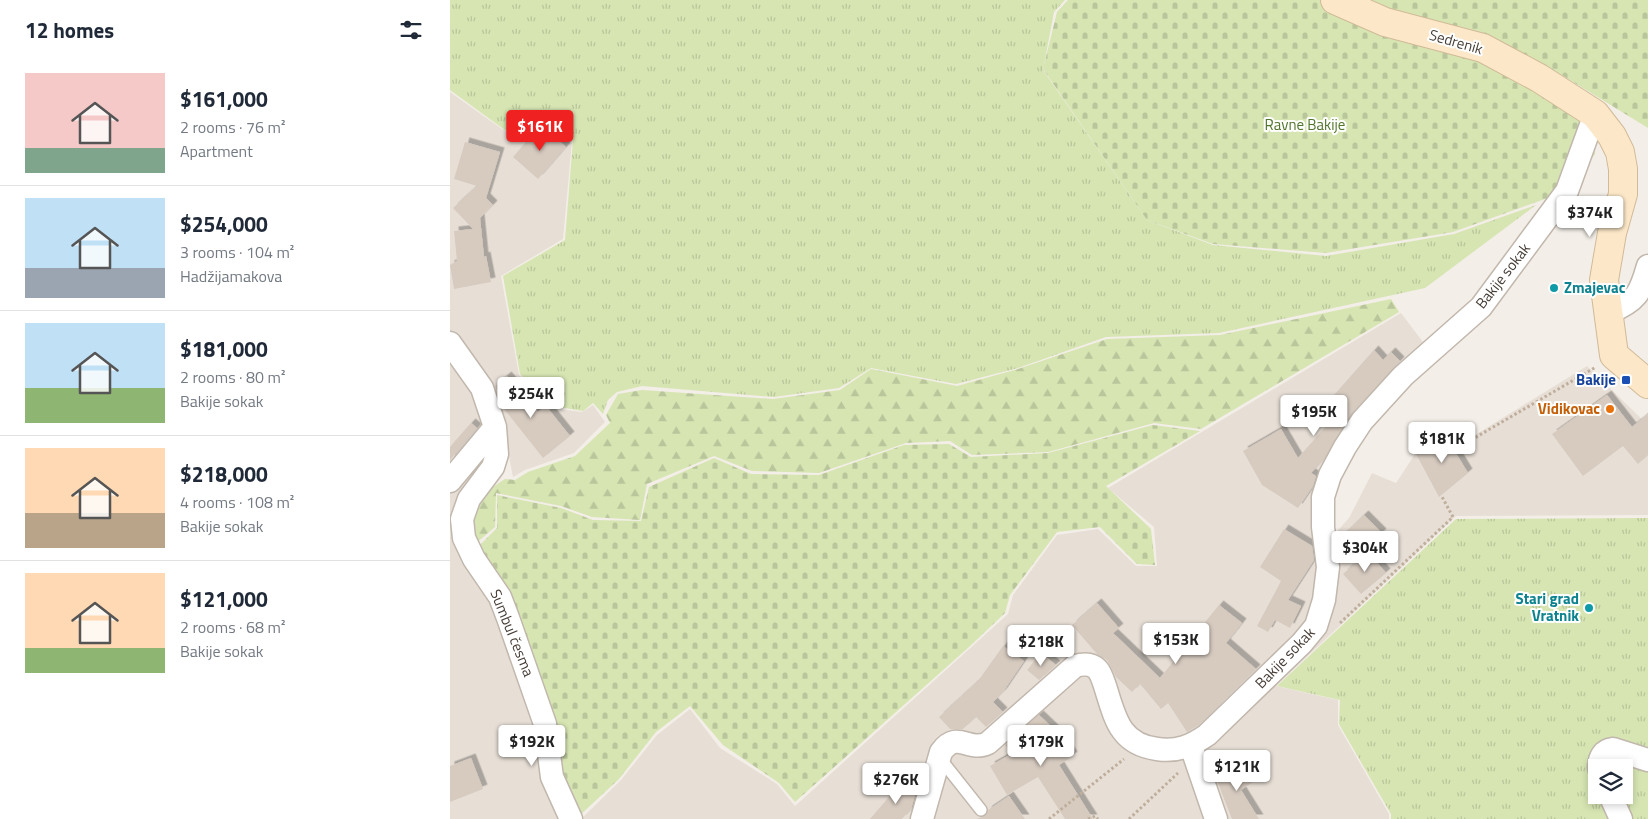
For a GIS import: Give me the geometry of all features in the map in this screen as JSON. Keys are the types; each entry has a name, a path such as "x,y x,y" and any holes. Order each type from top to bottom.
{"street":[{"name":"Sedrenik","path":"1335,0 1385,22 1483,48 1539,78 1595,114"},
{"path":"1595,114 1612,136 1620,152 1623,169 1623,194 1612,233 1604,280 1614,355 1645,378"},
{"name":"Bakije sokak","path":"1141,745 1170,750 1187,757 1316,626 1324,600 1328,567 1323,527 1323,497 1330,475 1345,447 1362,422 1403,376 1481,307 1567,191 1595,114"},
{"path":"1608,313 1621,308 1641,290 1648,266"},
{"name":"Sumbul česma","path":"450,343 482,388 495,427 497,454 494,467 469,499 462,519 464,538 474,559 500,597 506,611 545,724 552,777 571,819"},
{"path":"450,480 495,427"},
{"path":"922,819 939,757 950,742 962,742 974,746 988,743 1066,672 1080,664 1091,664 1098,670 1116,720 1127,736 1141,745"},
{"path":"1600,759 1601,756 1608,750 1613,749 1648,760"},
{"path":"1187,757 1216,819"},
{"path":"1614,804 1621,819"}],"lane":[{"path":"939,757 981,810"}],"path":[{"path":"1454,450 1599,365"},
{"path":"1049,819 1141,745"},
{"path":"1129,819 1187,757"},
{"path":"1088,819 1095,816 1098,819"}],"shaded area":[{"path":"450,92 509,134 529,131 543,117 572,141 563,239 501,276 519,375 552,408 582,412 593,405 605,422 574,453 525,470 513,477 505,436 450,349"},
{"path":"1401,313 1429,350 1327,474 1331,538 1349,518 1372,473 1396,483 1415,454 1443,431 1454,448 1587,366 1648,425 1648,515 1456,516 1276,686 1338,700 1338,725 1389,814 1389,819 581,819 621,780 657,735 690,709 720,748 777,784 795,806 1008,614 1013,595 1057,535 1098,529 1136,566 1157,566 1154,527 1108,488"},
{"path":"450,365 459,369 477,398 494,436 459,518 498,599 569,819 450,819"}],"green space":[{"path":"450,0 1065,0 1054,12 1043,70 1147,220 1213,245 1326,256 1454,234 1536,205 1425,288 1219,333 1106,337 1018,368 956,384 871,368 839,388 774,397 642,386 617,392 608,400 603,414 593,403 583,411 553,406 520,374 503,276 565,240 573,140 542,116 529,130 509,133 450,90"},
{"name":"Ravne Bakije","path":"1068,0 1335,0 1483,48 1595,114 1595,154 1567,191 1453,232 1326,253 1213,244 1147,220 1043,69 1057,12"},
{"path":"1359,0 1648,0 1648,128 1552,69 1473,35"},
{"path":"1391,299 1399,312 1201,429 1154,423 1048,452 972,455 950,441 906,443 819,473 752,471 714,456 647,484 640,520 592,517 561,506 496,493 495,527 474,545 473,506 484,493 505,479 515,480 528,472 575,456 610,423 606,415 618,394 642,390 773,399 840,390 871,369 957,386 1018,369 1107,339 1220,335"},
{"path":"1153,425 1200,431 1106,486 1151,529 1155,565 1137,564 1100,527 1057,532 1010,595 1005,613 795,802 779,783 723,745 690,706 656,732 619,779 579,816 475,550 497,528 497,495 561,508 593,520 641,521 649,487 714,458 751,474 819,475 904,445 949,444 971,457 1048,453"},
{"path":"1648,518 1648,819 1391,819 1391,814 1339,724 1340,700 1277,686 1456,519"}],"building":[{"path":"541,125 566,147 538,179 513,157"},
{"path":"465,142 500,152 486,198 493,205 480,218 484,257 486,256 491,282 454,289 450,265 457,261 454,231 473,229 453,208 477,186 454,179"},
{"path":"1374,350 1383,360 1391,352 1400,361 1351,414 1324,459 1311,473 1316,476 1313,486 1298,508 1262,485 1243,451 1281,429 1298,458 1339,412 1328,402"},
{"path":"507,376 538,412 546,406 570,436 543,458 501,405 495,386"},
{"path":"1607,395 1632,427 1648,414 1648,455 1638,464 1623,446 1583,476 1552,434"},
{"path":"471,423 477,428 450,460 450,447"},
{"path":"1443,432 1468,473 1439,497 1416,454"},
{"path":"1364,515 1382,533 1359,555 1341,537"},
{"path":"1284,529 1312,546 1314,560 1288,600 1301,606 1290,628 1275,620 1268,632 1257,626 1281,581 1260,567"},
{"path":"1368,552 1386,573 1361,594 1343,574"},
{"path":"1097,603 1119,628 1113,633 1160,678 1219,605 1242,623 1226,643 1256,669 1199,725 1187,732 1168,703 1161,709 1140,684 1132,692 1116,677 1107,660 1097,654 1072,625"},
{"path":"1003,646 1024,661 1003,692 993,702 1003,712 986,727 976,717 963,729 950,729 939,717 978,681"},
{"path":"1041,653 1056,665 1039,680 1027,670"},
{"path":"1039,715 1059,734 1073,756 1059,765 1093,819 1065,819 1038,777 1007,795 990,766 1013,753 1005,745"},
{"path":"471,758 483,789 450,802 450,766"},
{"path":"1239,761 1254,781 1241,790 1259,819 1232,819 1216,778"},
{"path":"902,782 915,795 911,809 902,819 870,819"},
{"path":"1009,796 1025,819 976,819 985,816 988,810"}],"place":[{"name":"Zmajevac","path":"1554,288"},
{"name":"Bakije","path":"1626,380"},
{"name":"Vidikovac","path":"1610,409"},
{"name":"Stari grad Vratnik","path":"1589,608"}]}
